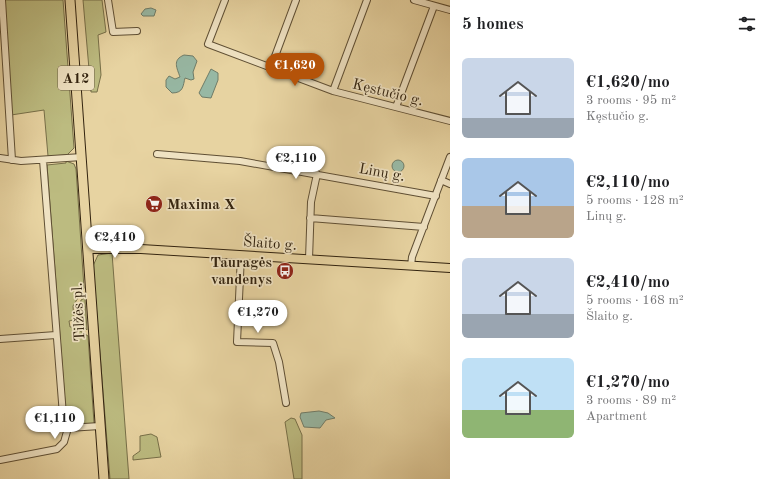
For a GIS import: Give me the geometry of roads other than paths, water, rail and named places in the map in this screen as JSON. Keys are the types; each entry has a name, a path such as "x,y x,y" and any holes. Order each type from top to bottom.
{"highway":[{"name":"Tilžės pl.","path":"70,0 89,249 104,479"}],"main road":[{"name":"Šlaito g.","path":"89,249 141,249 450,268"}],"street":[{"path":"2,0 12,160"},
{"path":"108,0 113,32 137,31"},
{"name":"Kęstučio g.","path":"225,0 208,44 333,91 450,121"},
{"path":"270,68 296,0"},
{"path":"333,91 367,0"},
{"path":"414,0 450,10"},
{"path":"396,107 434,6"},
{"name":"Linų g.","path":"157,154 240,162 317,174 436,196"},
{"path":"0,158 12,160 43,160 82,157"},
{"path":"410,266 450,157"},
{"path":"0,460 57,448 64,442 68,428 63,415 43,160"},
{"path":"309,259 310,218 317,174"},
{"path":"442,180 450,184"},
{"path":"310,218 424,227"},
{"path":"242,255 237,342 273,344 279,362 286,403"},
{"path":"0,339 56,336"},
{"path":"68,428 100,426"}],"place":[{"name":"Maxima X","path":"154,204"},
{"name":"Tauragės vandenys","path":"285,271"}]}
